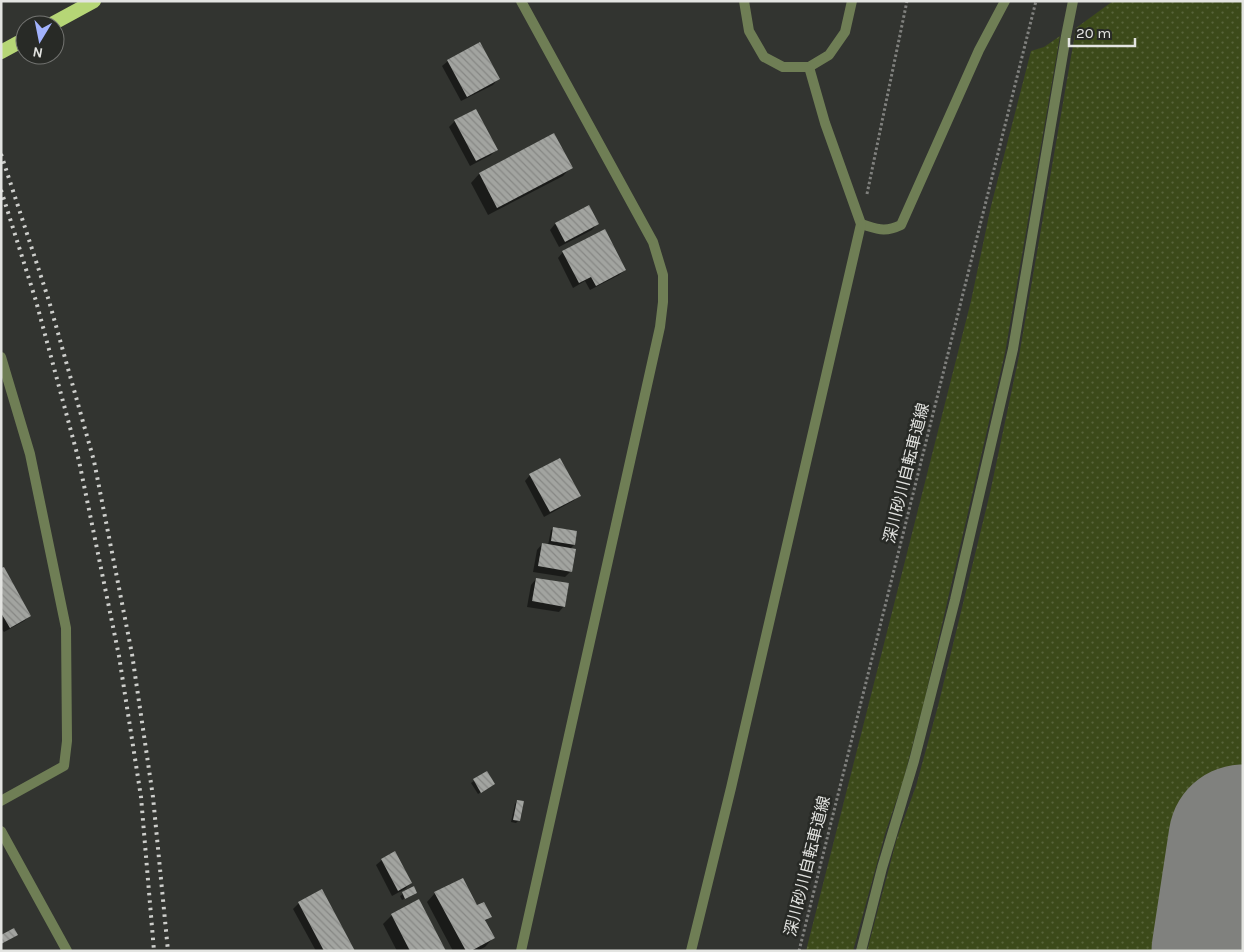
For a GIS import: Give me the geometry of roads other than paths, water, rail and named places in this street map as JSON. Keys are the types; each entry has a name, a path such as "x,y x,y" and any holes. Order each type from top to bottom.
{"highway":[{"path":"65,17 94,1"},
{"path":"1,52 15,44"}],"street":[{"path":"521,1 654,242 663,275 664,302 521,951"},
{"path":"744,1 750,31 764,57 782,67 809,67 829,55 845,32 852,1"},
{"path":"861,224 890,230 901,224 978,50 1005,1"},
{"path":"861,951 933,686 1013,349 1073,1"},
{"path":"691,951 731,788 861,224 825,123 809,67"},
{"path":"1,358 30,454 66,628 67,741 64,766 1,800"},
{"path":"1,831 67,951"}],"railway":[{"path":"1,154 49,301 94,461 132,654 153,797 168,951"},
{"path":"1,190 36,301 79,461 119,656 141,797 154,951"}]}
